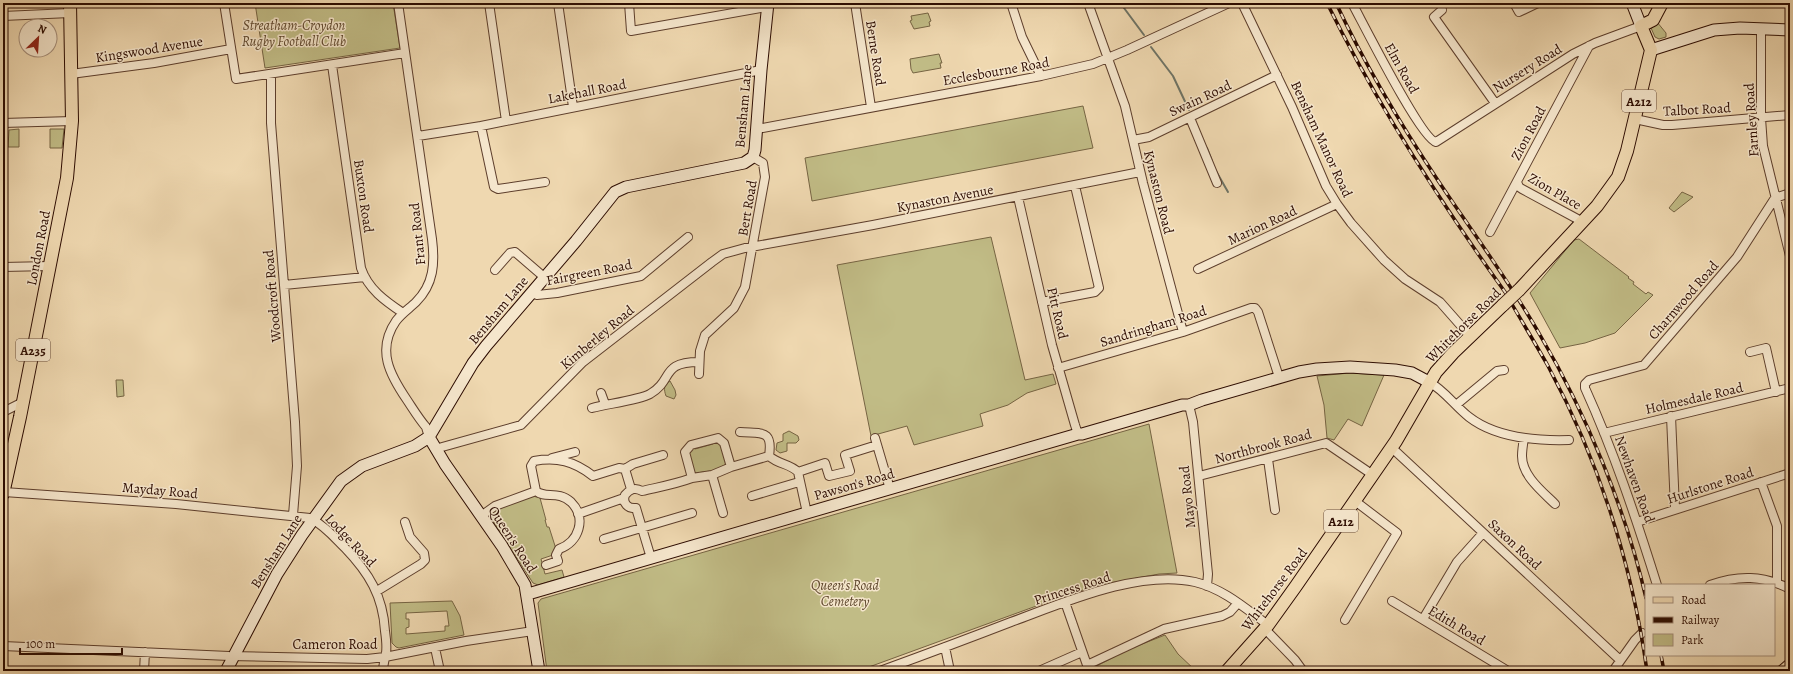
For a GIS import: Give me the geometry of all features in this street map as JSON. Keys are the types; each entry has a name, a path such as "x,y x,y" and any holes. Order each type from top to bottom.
{"main road":[{"path":"1650,50 1641,26 1653,20 1662,3"},
{"name":"London Road","path":"3,493 7,457 20,417 67,178 72,121 70,8"},
{"name":"Whitehorse Road","path":"1227,671 1267,627 1392,448 1429,382 1442,364 1519,290 1606,196 1618,177 1625,160 1636,119 1650,50"},
{"path":"1783,671 1790,665"}],"street":[{"path":"224,3 236,79 405,53"},
{"name":"Frant Road","path":"398,3 418,136 434,264 430,279 423,294 396,322 389,336 387,348 388,363 393,379 426,427 429,437"},
{"path":"489,3 506,120"},
{"path":"558,3 573,107"},
{"path":"630,3 631,31 767,5"},
{"name":"Berne Road","path":"856,3 871,108"},
{"path":"1011,3 1022,37 1041,76"},
{"name":"Kynaston Road","path":"1088,3 1125,106 1140,172 1183,332"},
{"name":"Ecclesbourne Road","path":"757,129 1041,76 1093,64 1229,3"},
{"name":"Bensham Manor Road","path":"1242,3 1277,75 1325,182 1337,204 1351,223 1384,260 1405,279 1440,302 1470,336"},
{"name":"Elm Road","path":"1352,3 1398,89 1429,139 1434,142"},
{"path":"1514,3 1519,12 1538,3"},
{"path":"1632,3 1641,26"},
{"name":"Bensham Lane","path":"226,671 274,580 338,486 348,475 367,464 414,446 429,437 473,363 618,190 740,164 747,162 753,157 755,152 767,5"},
{"path":"3,16 70,8"},
{"path":"1442,10 1434,17 1495,104"},
{"name":"Nursery Road","path":"1434,142 1439,141 1562,61 1589,46 1641,26"},
{"path":"1650,50 1714,30 1733,28 1790,30"},
{"name":"Farnley Road","path":"1761,29 1761,118 1764,151 1790,256"},
{"name":"Zion Road","path":"1490,232 1589,46"},
{"name":"Kingswood Avenue","path":"71,74 154,63 231,49"},
{"name":"Buxton Road","path":"332,65 359,257 365,277 381,298 404,313"},
{"name":"Lakehall Road","path":"418,136 480,126 761,70"},
{"name":"Woodcroft Road","path":"271,74 271,123 297,466 293,515"},
{"name":"Swain Road","path":"1133,140 1149,137 1277,75"},
{"name":"Talbot Road","path":"1636,119 1672,126 1790,115"},
{"path":"1190,118 1217,183"},
{"path":"3,123 72,121"},
{"path":"480,126 494,187 498,189 545,182"},
{"name":"Bert Road","path":"699,374 699,362 702,345 706,334 731,311 742,295 746,284 766,175 763,163 753,157"},
{"name":"Kynaston Avenue","path":"754,246 1018,197 1140,172"},
{"name":"Zion Place","path":"1517,182 1519,187 1522,189 1583,222"},
{"path":"1042,302 1095,292 1099,288 1075,186"},
{"path":"1775,198 1790,193"},
{"name":"Pitt Road","path":"1018,197 1058,368 1074,426 1078,434"},
{"name":"Charnwood Road","path":"1585,384 1589,380 1644,365 1737,257 1775,198"},
{"name":"Marion Road","path":"1198,269 1337,204"},
{"name":"Fairgreen Road","path":"531,293 537,295 557,293 642,276 688,237"},
{"name":"Kimberley Road","path":"435,449 521,425 583,362 712,262 726,253 754,246"},
{"path":"495,270 510,252 515,252 544,277"},
{"path":"3,267 50,266"},
{"path":"284,285 365,277"},
{"name":"Sandringham Road","path":"1058,368 1183,332 1251,308 1255,308 1264,329 1279,377"},
{"path":"1750,352 1766,348 1776,392"},
{"path":"592,408 646,395 657,388 674,366 682,363 699,362"},
{"path":"1279,377 1317,368 1355,367 1395,370 1412,373 1437,387 1456,405 1487,429 1524,438 1569,440"},
{"path":"1456,405 1497,371 1504,370"},
{"name":"Pawson's Road","path":"528,594 890,490 1078,434 1182,405 1189,405 1279,377"},
{"name":"Newhaven Road","path":"1585,384 1585,388 1604,432 1637,522 1657,584"},
{"name":"Holmesdale Road","path":"1604,432 1790,388"},
{"path":"601,393 605,404"},
{"path":"6,411 18,404 23,403"},
{"name":"Mayo Road","path":"1189,405 1193,422 1199,476 1208,574 1207,586"},
{"path":"6,411 20,417"},
{"path":"1671,416 1675,510"},
{"path":"740,432 764,434 768,437 771,445 769,456"},
{"name":"Queen's Road","path":"429,437 435,449 524,581 528,594 539,671"},
{"path":"692,478 685,454 686,450 691,445 718,438 724,443 731,467"},
{"path":"1524,438 1522,456 1524,467 1532,481 1555,504"},
{"path":"798,472 825,463 829,476 850,471 845,455 876,441 890,490"},
{"name":"Northbrook Road","path":"1199,476 1326,443 1373,475"},
{"name":"Saxon Road","path":"1392,448 1620,660"},
{"path":"536,491 532,464 534,461 575,452"},
{"path":"550,458 568,462 582,468 593,476 619,468 625,469 633,464 663,455"},
{"path":"578,514 624,498 631,490 638,489 642,491 669,484 678,484 692,478 712,475 731,467 769,456"},
{"path":"769,456 778,463 790,466 798,472 807,513"},
{"path":"1268,459 1273,506"},
{"path":"625,469 631,490"},
{"name":"Hurlstone Road","path":"1637,522 1790,473"},
{"path":"712,475 724,513"},
{"path":"752,496 799,482"},
{"path":"1761,482 1777,526 1777,583"},
{"path":"481,516 495,506 536,491 542,494 562,496 574,506 578,514 579,527 574,540 568,546 559,549 556,555 558,561 546,565"},
{"name":"Mayday Road","path":"3,493 165,503 305,516 314,520"},
{"path":"624,498 626,504 631,508 636,508 643,527 651,558"},
{"path":"1345,620 1397,533 1355,501"},
{"path":"604,539 692,513"},
{"name":"Lodge Road","path":"314,520 347,550 366,573 377,591 382,606 384,620 385,657 383,671"},
{"path":"377,591 425,560 424,553 410,537 405,522"},
{"path":"1423,619 1458,562 1483,533"},
{"path":"1714,584 1742,577 1765,579 1790,589"},
{"name":"Princess Road","path":"880,671 1065,602 1099,591 1159,580 1193,582 1207,586 1238,603 1267,627 1303,671"},
{"name":"Edith Road","path":"1392,601 1508,671"},
{"path":"1065,602 1087,665 1164,629 1226,615 1238,603"},
{"path":"1613,671 1644,630"},
{"name":"Cameron Road","path":"3,646 234,656 347,659 385,657 466,641 533,631"},
{"path":"945,647 950,671"},
{"path":"435,648 440,671"},
{"path":"144,671 145,652"},
{"path":"1039,671 1082,652"}],"green space":[{"name":"Streatham-Croydon Rugby Football Club","path":"255,3 393,3 400,48 265,68"},
{"path":"928,13 931,21 929,22 930,26 914,29 910,21 912,20 911,16"},
{"path":"1657,22 1666,33 1666,37 1659,39 1655,37 1651,28"},
{"path":"939,54 942,63 940,63 941,68 913,73 910,59"},
{"path":"1083,106 1093,148 812,201 805,158"},
{"path":"19,129 19,147 8,147 9,130"},
{"path":"50,129 64,129 62,148 50,148"},
{"path":"1682,192 1693,197 1674,212 1669,208"},
{"path":"991,237 1025,380 1053,374 1056,384 1027,393 1008,405 980,414 983,426 914,445 907,426 871,436 837,265"},
{"path":"1579,239 1629,277 1628,278 1634,282 1633,284 1646,294 1648,292 1653,295 1615,333 1585,343 1560,348 1530,293 1574,240"},
{"path":"1350,373 1384,375 1362,426 1348,419 1334,440 1327,438 1324,405 1317,376"},
{"path":"116,380 123,380 124,396 117,397"},
{"path":"670,381 675,390 676,395 674,399 666,396 665,392 665,386"},
{"name":"Queen's Road Cemetery","path":"1149,424 1177,573 1159,574 1099,585 1061,597 858,671 547,671 538,603 541,599"},
{"path":"789,431 798,436 799,440 796,443 787,443 787,451 780,453 776,450 777,443 783,441 783,434"},
{"path":"714,441 721,443 726,464 713,472 693,472 687,451 694,447 695,449 713,444"},
{"path":"533,496 540,498 547,527 549,527 556,549 553,555 541,559 545,574 562,570 564,577 538,585 533,583 489,515 497,509"},
{"path":"452,601 460,616 464,635 399,648 396,647 392,643 390,603","holes":["447,611 449,626 445,626 445,631 406,634 406,628 409,627 409,619 406,619 406,613"]},
{"path":"1165,635 1178,654 1196,671 1087,671 1127,650"}],"waterway":[{"path":"1123,3 1124,8 1144,35"},
{"path":"1151,47 1173,76 1189,110"},
{"path":"1207,148 1212,161"},
{"path":"1216,171 1228,192"}],"railway":[{"path":"1327,3 1346,41 1388,115 1456,222 1505,292 1548,366 1566,402 1598,476 1623,553 1641,631 1647,671"},
{"path":"1336,3 1371,72 1397,117 1516,296 1557,365 1603,463 1616,497 1638,565 1645,594"},
{"path":"1661,656 1664,671"}]}
